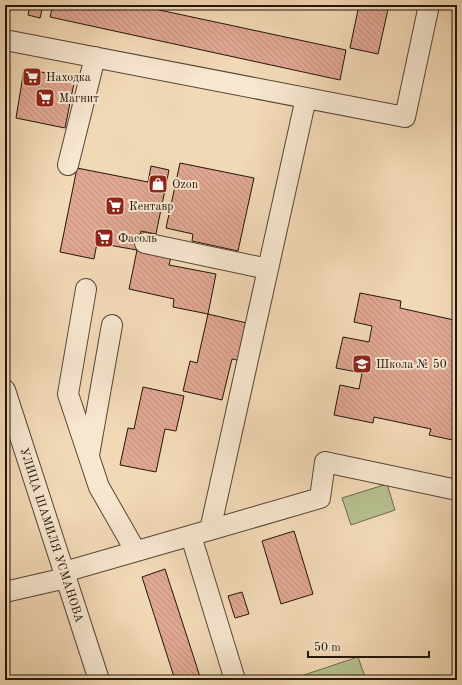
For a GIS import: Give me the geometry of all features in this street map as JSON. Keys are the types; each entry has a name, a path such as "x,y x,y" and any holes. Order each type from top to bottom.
{"street":[{"path":"5,40 405,117 429,5"},
{"path":"68,165 95,57"},
{"path":"210,530 306,98"},
{"path":"145,243 268,269"},
{"path":"86,289 68,394 99,487 135,550"},
{"path":"89,456 112,326"},
{"name":"УЛИЦА ШАМИЛЯ УСМАНОВА","path":"5,390 8,414 65,575 99,680"},
{"path":"5,592 65,575 135,550 191,536 320,498 325,462 457,490"},
{"path":"191,536 236,680"}],"green space":[{"path":"387,484 395,510 351,525 342,498"},
{"path":"358,657 366,680 292,679"}],"building":[{"path":"30,5 43,5 40,18 28,15"},
{"path":"53,5 136,5 346,50 340,80 50,17"},
{"path":"359,5 389,5 378,54 350,48"},
{"name":"Магнит","path":"24,69 75,78 65,128 16,118"},
{"path":"180,163 254,178 238,251 192,241 193,234 166,228"},
{"name":"Кентавр","path":"151,166 169,170 156,234 141,231 137,250 97,243 94,259 60,252 77,168 148,182"},
{"path":"137,250 171,257 169,265 216,274 208,314 173,307 174,299 129,289"},
{"path":"360,293 401,301 400,308 454,320 457,313 457,441 429,435 431,429 374,417 373,423 334,415 340,385 359,389 362,373 336,368 343,337 369,342 372,326 354,322"},
{"path":"208,314 251,324 242,361 232,359 222,400 183,391 190,361 197,363"},
{"path":"143,387 184,396 176,431 165,429 156,472 120,465 128,428 134,429"},
{"path":"294,531 313,594 281,604 262,541"},
{"path":"165,569 201,680 175,680 142,577"},
{"path":"242,592 249,614 235,618 228,596"}],"place":[{"name":"Находка","path":"32,77"},
{"name":"Магнит","path":"45,98"},
{"name":"Ozon","path":"158,184"},
{"name":"Кентавр","path":"115,206"},
{"name":"Фасоль","path":"104,238"},
{"name":"Школа № 50","path":"362,364"}]}
